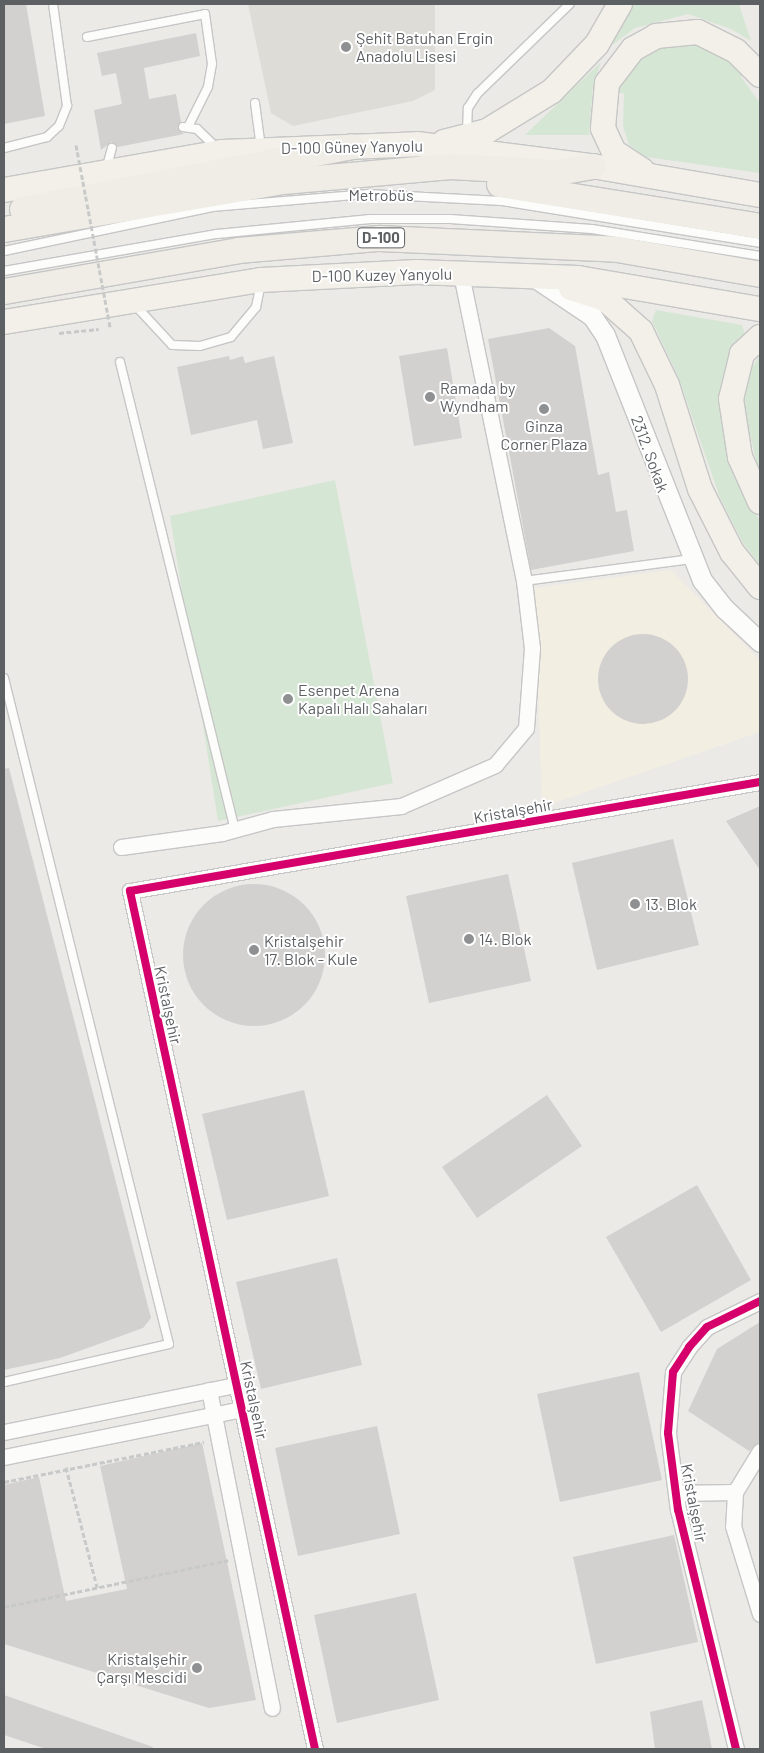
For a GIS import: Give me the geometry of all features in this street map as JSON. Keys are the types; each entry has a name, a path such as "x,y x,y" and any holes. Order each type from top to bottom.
{"highway":[{"path":"4,215 231,166 351,146"},
{"path":"4,229 234,187 450,166 558,172 592,166"},
{"path":"357,176 500,184 760,226"},
{"name":"D-100","path":"4,291 238,250 379,238 616,249 760,274"}],"main road":[{"path":"417,144 466,137 515,117 552,91 596,44 620,4"},
{"path":"667,179 629,163 608,142 602,106 618,63 656,36 698,32 736,51 760,75"},
{"name":"D-100 Güney Yanyolu","path":"4,190 109,159 262,149 417,144 592,166 760,194"},
{"name":"D-100 Kuzey Yanyolu","path":"4,322 261,280 363,273 461,274 614,283 760,309"},
{"path":"534,277 605,299 641,331 660,368 707,505 732,552 760,587"},
{"path":"760,337 742,354 731,399 740,457 760,502"}],"street":[{"path":"121,847 234,829 273,819 401,806 495,765 526,728 532,648 524,581 461,274"},
{"name":"2312. Sokak","path":"534,277 592,316 605,335 692,559 724,609 760,642"},
{"name":"Kristalşehir","path":"315,1749 130,891 760,782"},
{"name":"Kristalşehir","path":"736,1749 676,1493 668,1433 673,1372 707,1328 760,1301"},
{"path":"236,1385 6,1431 9,1456 242,1409"},
{"path":"209,1390 272,1708"},
{"path":"104,1412 108,1436"},
{"path":"760,1451 735,1492 733,1526 760,1614"},
{"path":"676,1493 735,1492"}],"lane":[{"path":"4,148 48,137 59,126 67,106 52,4"},
{"path":"466,137 468,108 477,94 570,4"},
{"path":"87,37 205,14 212,64 208,87 185,127 222,152"},
{"path":"255,103 262,149"},
{"name":"Metrobüs","path":"4,251 212,207 368,194 502,201 760,243"},
{"name":"Metrobüs","path":"4,271 217,234 370,219 459,220 592,229 760,256"},
{"path":"130,300 172,345 200,346 231,337 256,307 261,280"},
{"path":"120,362 234,829"},
{"path":"524,581 692,559"},
{"path":"4,678 169,1344 4,1382"}],"path":[{"path":"60,336 110,327 76,145"},
{"path":"4,1482 66,1467 209,1441"},
{"path":"66,1467 96,1587"},
{"path":"4,1607 233,1559"}],"shaded area":[{"name":"Şehit Batuhan Ergin Anadolu Lisesi","path":"248,4 435,4 435,90 413,101 293,126 271,113"},
{"path":"671,570 760,661 760,732 542,807 535,588"}],"green space":[{"path":"632,4 739,4 751,41 731,29 688,14 635,28 611,46"},
{"path":"664,44 707,45 745,73 741,77 760,103 760,173 646,157 629,145 623,126 624,94 618,92 635,62"},
{"path":"601,62 593,86 589,135 525,135"},
{"path":"656,310 742,325 745,334 729,361 747,499 760,521 760,565 743,543 720,498 678,376 652,321"},
{"path":"760,355 760,476 743,407 746,377"},
{"name":"Esenpet Arena Kapalı Halı Sahaları","path":"335,480 393,783 218,821 170,516"}],"building":[{"path":"4,4 26,4 45,116 4,124"},
{"path":"196,33 200,56 144,68 149,99 176,94 181,122 178,129 184,134 118,147 111,142 101,150 94,110 122,104 116,73 102,76 97,53"},
{"name":"Ginza Corner Plaza","path":"549,328 575,346 598,475 609,472 616,512 627,510 634,551 531,570 488,339"},
{"name":"Ramada by Wyndham","path":"447,348 462,438 414,446 399,356"},
{"path":"229,356 230,360 243,356 245,363 274,356 293,443 263,449 257,420 191,435 177,367"},
{"path":"643,634 660,637 675,647 685,662 688,679 685,696 675,711 660,721 643,724 626,721 611,711 601,696 598,679 601,662 611,647 626,637"},
{"path":"9,768 151,1318 143,1328 60,1358 4,1370 4,769"},
{"path":"760,806 760,870 726,821"},
{"name":"13. Blok","path":"673,839 699,945 597,970 572,863"},
{"name":"14. Blok","path":"508,874 531,981 429,1003 406,896"},
{"name":"Kristalşehir 17. Blok - Kule","path":"254,884 268,885 281,889 294,896 304,905 313,915 320,928 324,941 324,969 320,982 313,995 304,1005 294,1014 281,1021 268,1025 254,1026 240,1025 227,1021 214,1014 204,1005 195,995 188,982 184,969 183,955 184,941 188,928 195,915 204,905 214,896 227,889 240,885"},
{"path":"304,1090 329,1196 227,1220 202,1114"},
{"path":"547,1095 582,1146 477,1218 442,1167"},
{"path":"697,1185 751,1280 661,1332 606,1237"},
{"path":"337,1258 362,1365 261,1389 236,1282"},
{"path":"760,1322 760,1442 749,1451 688,1411 717,1349"},
{"path":"639,1372 662,1480 560,1502 537,1394"},
{"path":"377,1426 400,1534 298,1556 275,1448"},
{"path":"202,1443 256,1700 209,1708 4,1644 4,1485 39,1477 66,1601 127,1589 100,1466"},
{"path":"674,1535 698,1642 596,1664 573,1557"},
{"path":"416,1593 439,1700 337,1723 314,1615"},
{"path":"4,1695 153,1747 152,1749 46,1749 4,1735"},
{"path":"702,1700 712,1749 655,1749 650,1712"}],"cycle path":[{"path":"315,1749 130,891 760,782"},
{"path":"736,1749 678,1510 668,1433 673,1372 689,1347 707,1327 760,1301"}],"place":[{"name":"Şehit Batuhan Ergin Anadolu Lisesi","path":"346,47"},
{"name":"Ramada by Wyndham","path":"430,397"},
{"name":"Ginza Corner Plaza","path":"544,409"},
{"name":"Esenpet Arena Kapalı Halı Sahaları","path":"288,699"},
{"name":"13. Blok","path":"635,904"},
{"name":"14. Blok","path":"469,939"},
{"name":"Kristalşehir 17. Blok - Kule","path":"254,950"},
{"name":"Kristalşehir Çarşı Mescidi","path":"197,1668"}]}
